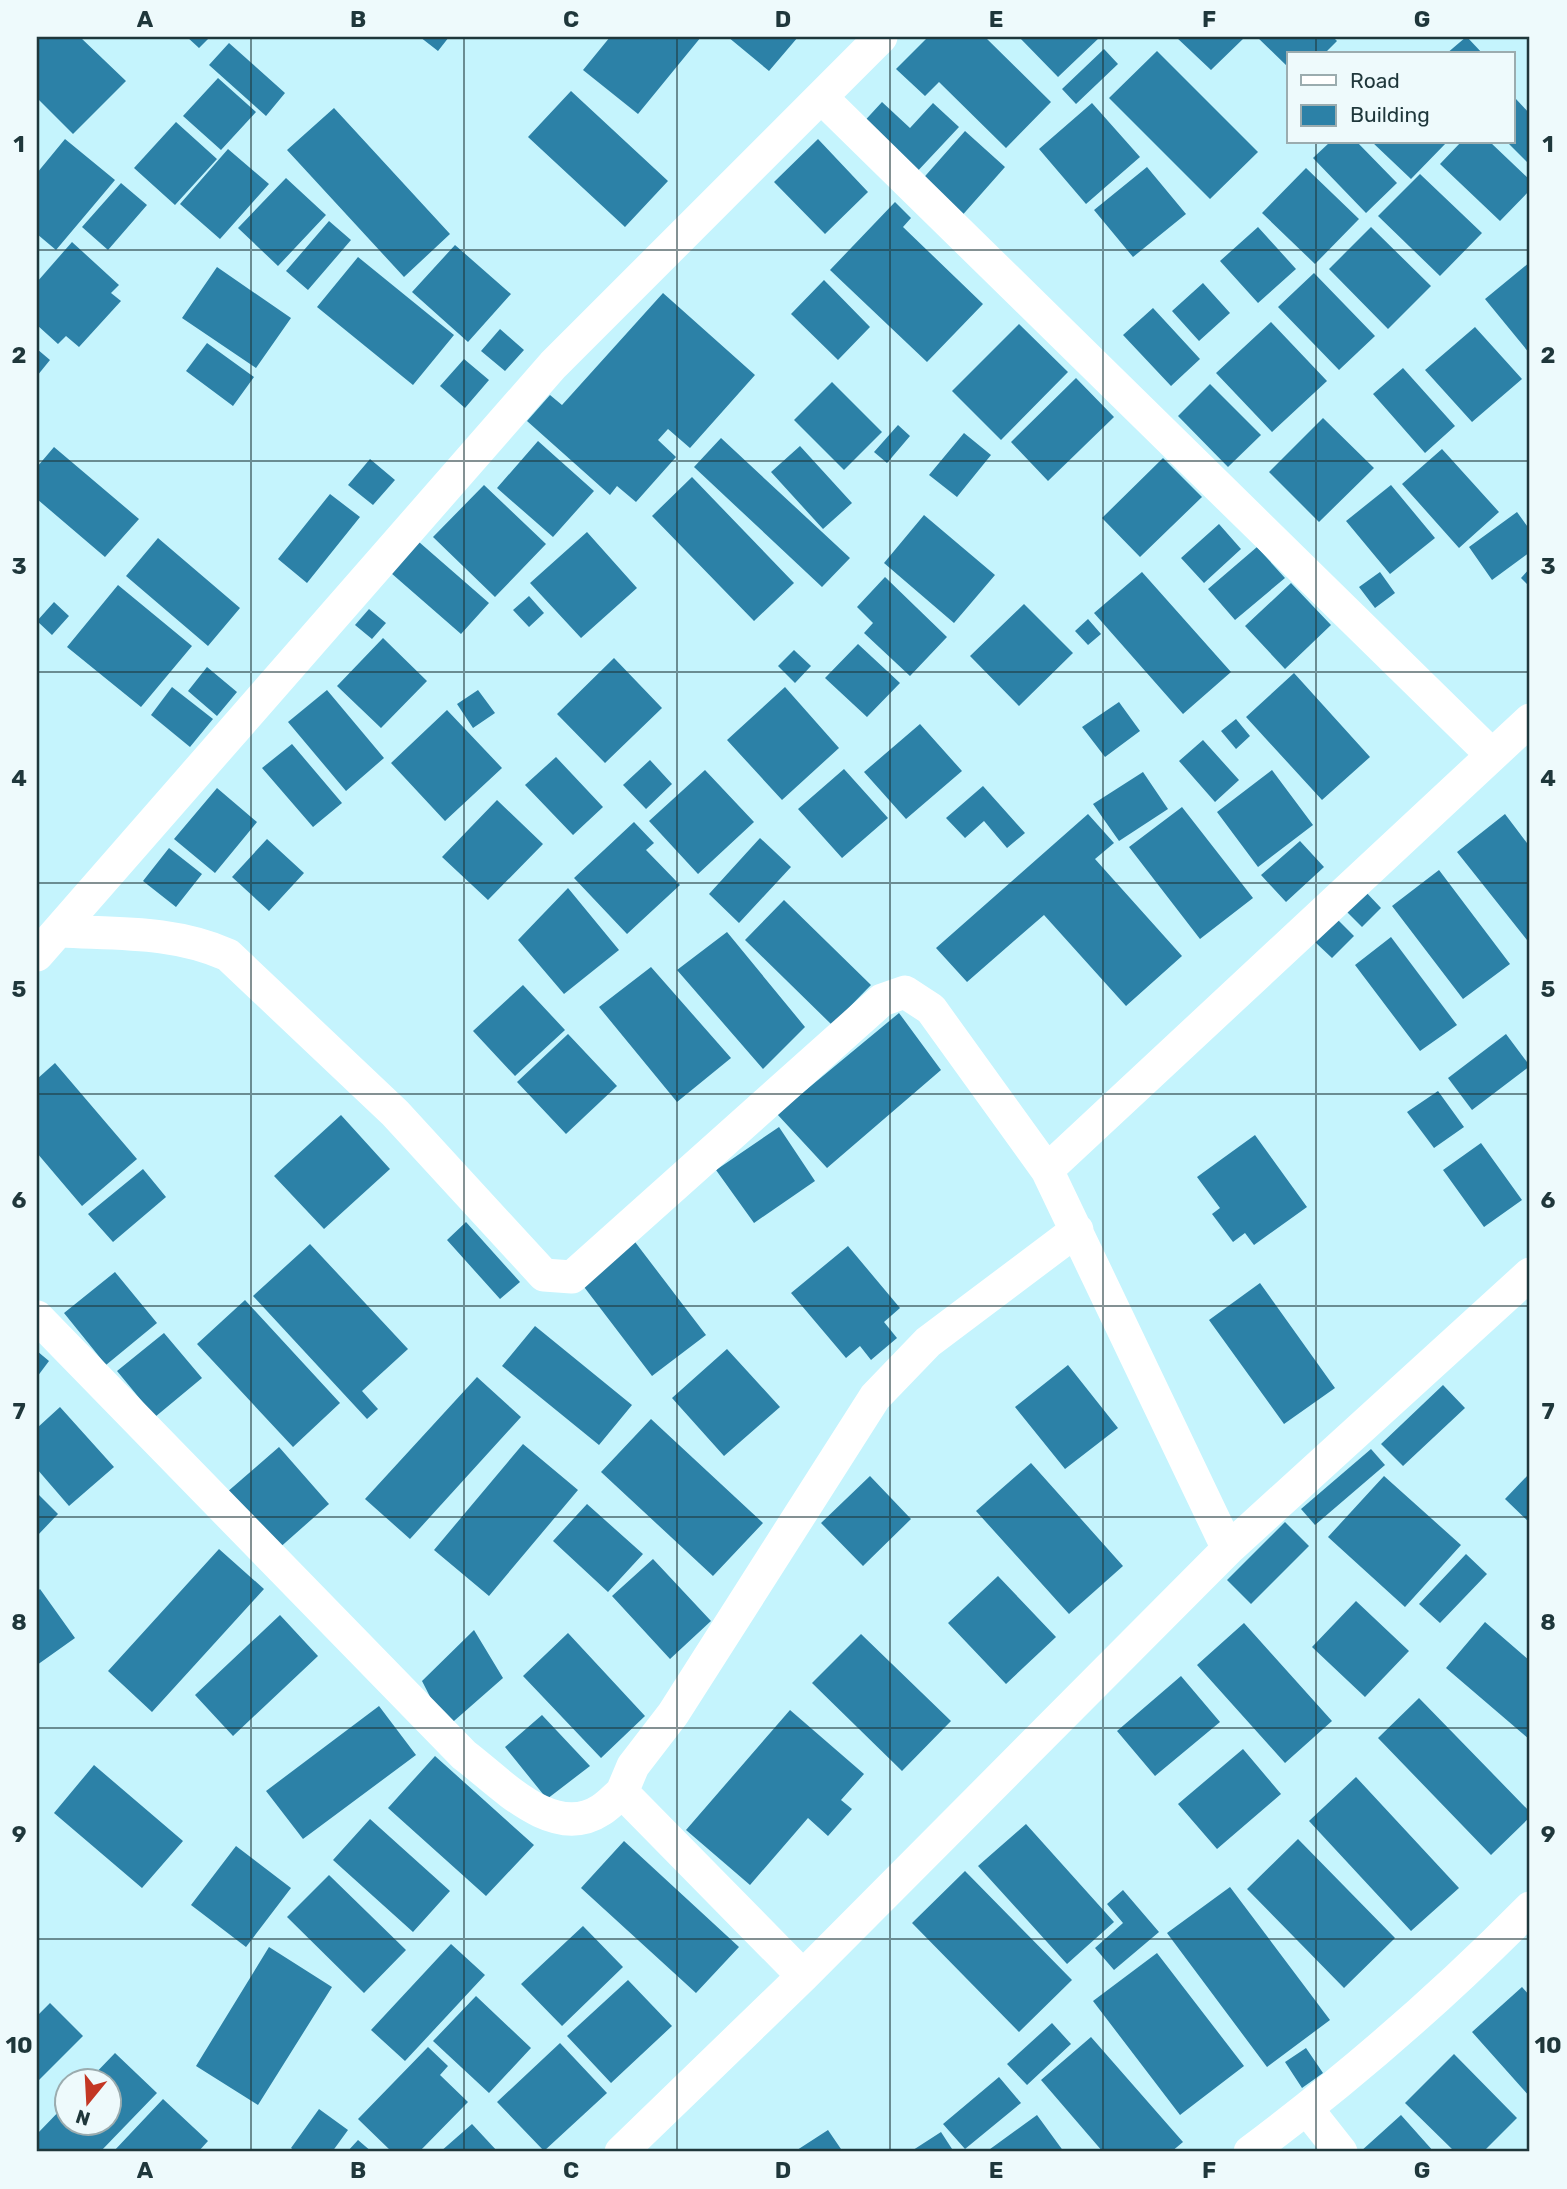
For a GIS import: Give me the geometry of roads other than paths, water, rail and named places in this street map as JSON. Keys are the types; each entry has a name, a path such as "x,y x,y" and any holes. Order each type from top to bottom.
{"street":[{"path":"37,955 61,931 553,365 881,37"},
{"path":"821,97 1492,754"},
{"path":"1047,1170 1530,720"},
{"path":"61,931 173,937 200,942 228,955 395,1113 544,1275 572,1277 882,1000 905,992 931,1009 1047,1170 1228,1549"},
{"path":"37,1317 464,1755 539,1811 568,1821 600,1812 622,1792 633,1766 673,1714 875,1397 928,1342 1077,1230"},
{"path":"621,2152 803,1976 1228,1549 1530,1274"},
{"path":"622,1792 803,1976"},
{"path":"1250,2152 1307,2109 1499,1939 1530,1908"},
{"path":"1307,2109 1341,2152"}]}
